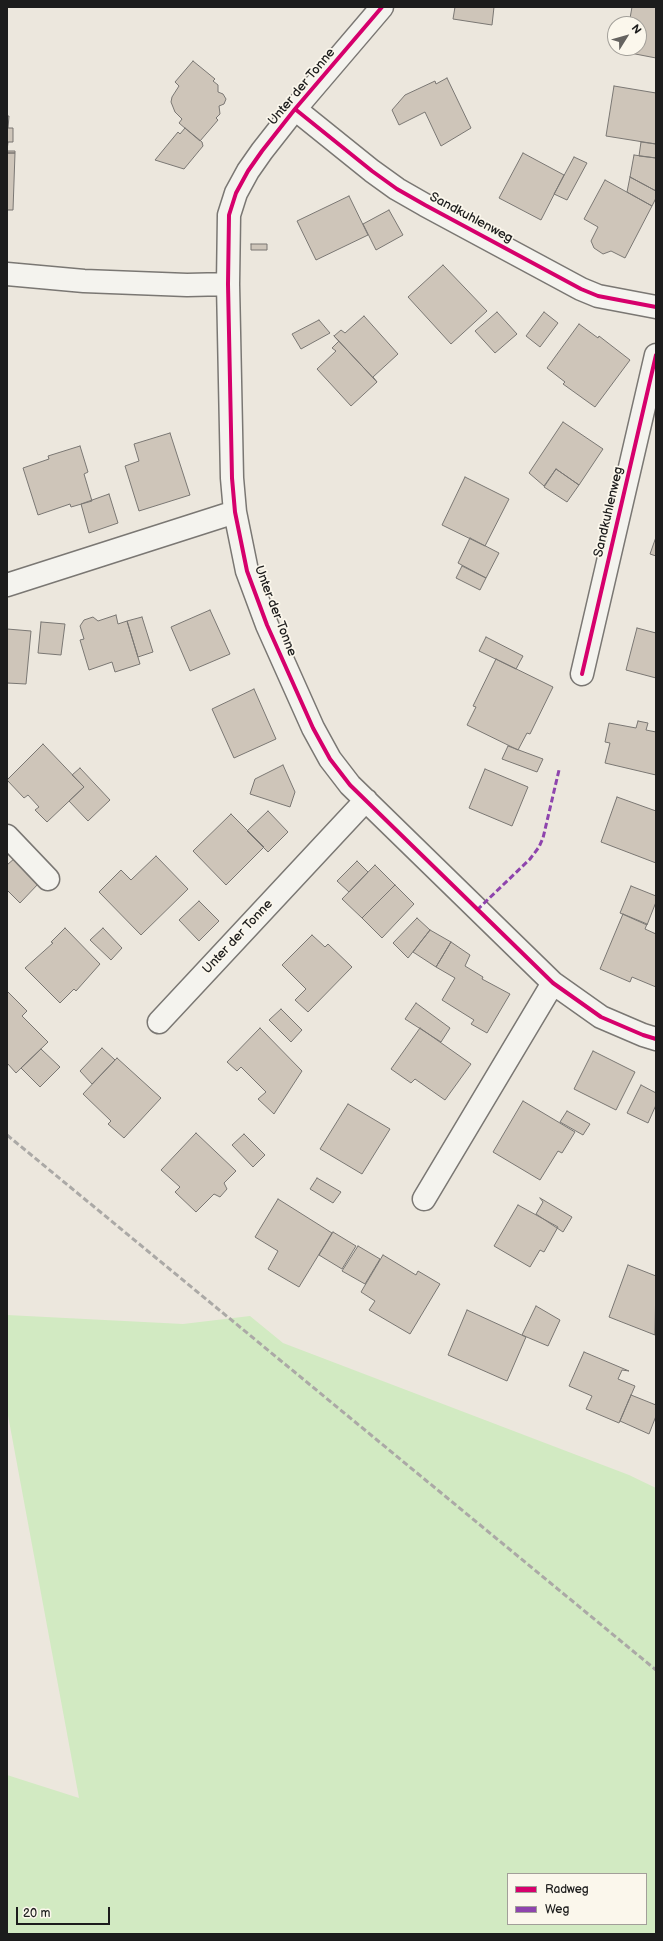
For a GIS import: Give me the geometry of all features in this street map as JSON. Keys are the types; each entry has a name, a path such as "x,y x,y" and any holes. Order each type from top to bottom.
{"street":[{"name":"Unter der Tonne","path":"382,7 295,109 248,171 236,194 229,215 228,284 232,478 235,512 247,571 255,597 303,706 330,759 350,785 553,983 601,1017 643,1035 656,1038"},
{"name":"Sandkuhlenweg","path":"295,109 372,171 397,189 425,205 581,289 598,296 656,308"},
{"path":"7,274 84,281 187,285 228,284"},
{"name":"Sandkuhlenweg","path":"582,674 656,355"},
{"path":"7,585 235,512"},
{"name":"Unter der Tonne","path":"159,1022 366,800"},
{"path":"7,836 48,879"},
{"path":"424,1199 553,983"}],"green space":[{"path":"7,1315 183,1324 250,1316 283,1343 629,1475 656,1488 656,1934 7,1934 7,1775 79,1798 7,1410"}],"building":[{"path":"455,7 494,7 492,25 453,19"},
{"path":"632,7 656,7 656,58 646,56 647,56 647,16 630,16"},
{"path":"193,61 215,79 213,81 218,85 218,92 223,94 226,99 224,104 219,106 220,114 216,118 218,120 200,141 179,123 182,119 175,112 171,102 172,97 179,86 175,82"},
{"path":"447,78 471,128 441,146 425,112 399,125 392,110 405,95 435,81 436,84"},
{"path":"614,86 656,93 656,144 606,136"},
{"path":"7,116 9,116 8,128 13,128 13,142 8,142 7,151"},
{"path":"185,128 202,142 203,146 184,169 155,160 178,132 180,134"},
{"path":"641,142 656,144 656,158 639,156"},
{"path":"7,151 15,151 15,153 7,153"},
{"path":"7,153 15,153 13,210 7,210"},
{"path":"523,153 564,175 541,220 499,198"},
{"path":"634,155 656,158 656,191 630,177"},
{"path":"574,157 587,163 567,200 554,194"},
{"path":"630,177 656,191 656,198 652,206 627,192"},
{"path":"605,180 652,206 625,258 611,251 603,254 594,248 591,241 598,227 584,219"},
{"path":"349,196 368,235 316,260 297,221"},
{"path":"389,210 403,235 376,250 363,224"},
{"path":"251,244 267,244 267,250 251,250"},
{"path":"443,265 487,311 451,344 408,297"},
{"path":"497,312 517,334 495,353 475,331"},
{"path":"544,312 558,323 540,347 526,336"},
{"path":"364,316 398,354 373,377 377,382 334,336 341,330 345,333"},
{"path":"319,320 330,333 301,349 292,334"},
{"path":"579,324 598,338 599,336 630,360 595,407 563,384 565,382 547,368"},
{"path":"339,341 377,382 351,406 317,369 336,351 332,348"},
{"path":"563,422 603,449 579,485 556,469 544,486 529,473"},
{"path":"170,433 190,495 139,511 125,466 139,461 134,444"},
{"path":"80,446 88,472 84,474 92,501 71,507 70,504 38,515 23,468 49,459 48,456"},
{"path":"556,469 579,485 567,502 544,487"},
{"path":"465,477 509,499 485,546 442,525"},
{"path":"109,494 118,523 89,533 81,504"},
{"path":"656,537 656,556 650,554"},
{"path":"470,538 499,553 486,578 458,563"},
{"path":"462,566 486,578 480,590 456,578"},
{"path":"210,610 230,654 190,671 171,627"},
{"path":"116,615 118,624 127,621 140,664 115,672 112,662 89,670 80,640 84,639 80,626 84,620 93,617 98,621"},
{"path":"142,617 153,652 138,657 127,621"},
{"path":"41,622 65,624 61,655 38,653"},
{"path":"637,628 656,633 656,678 626,670"},
{"path":"7,629 31,631 26,684 7,683"},
{"path":"486,637 523,656 516,669 479,651"},
{"path":"496,659 553,687 530,734 527,733 518,750 467,725 476,707 473,706"},
{"path":"254,689 276,739 234,758 212,709"},
{"path":"638,721 648,723 646,730 656,732 656,775 605,763 610,743 605,742 609,723 636,728"},
{"path":"43,744 84,787 47,822 35,810 39,807 28,795 24,798 7,780"},
{"path":"508,746 543,759 537,772 502,759"},
{"path":"283,765 295,792 290,807 250,794 255,779"},
{"path":"80,768 110,800 88,821 69,801 84,787 72,775"},
{"path":"485,769 528,787 512,826 469,808"},
{"path":"617,797 656,811 656,863 601,842"},
{"path":"268,811 288,832 268,852 247,831"},
{"path":"231,814 264,847 226,885 193,851"},
{"path":"156,856 188,889 141,935 99,892 121,870 131,880"},
{"path":"15,858 39,883 20,903 7,890 7,865"},
{"path":"357,861 368,872 349,892 337,881"},
{"path":"375,865 395,885 362,918 342,899"},
{"path":"395,885 414,904 382,938 362,918"},
{"path":"631,886 656,896 656,902 647,925 620,913"},
{"path":"199,901 219,921 199,941 179,920"},
{"path":"623,914 647,924 645,929 656,934 656,987 632,977 630,982 600,969"},
{"path":"417,918 430,930 408,958 393,943"},
{"path":"65,928 100,964 76,991 74,989 60,1003 25,968 53,943 51,942"},
{"path":"103,928 122,948 111,960 90,940"},
{"path":"430,930 451,942 436,967 413,952"},
{"path":"312,935 325,947 328,944 352,967 308,1012 295,1000 306,989 282,965"},
{"path":"451,942 470,955 465,966 483,977 482,979 510,994 487,1033 471,1024 474,1020 442,1000 455,978 436,967"},
{"path":"7,991 27,1011 22,1016 48,1042 16,1073 7,1063"},
{"path":"416,1003 450,1028 441,1042 405,1019"},
{"path":"281,1009 302,1030 291,1042 269,1020"},
{"path":"260,1028 302,1071 274,1114 258,1099 266,1092 241,1067 237,1071 227,1062"},
{"path":"420,1028 471,1064 445,1100 415,1079 411,1083 391,1069"},
{"path":"102,1048 115,1060 92,1084 80,1071"},
{"path":"41,1049 60,1067 40,1087 21,1068"},
{"path":"593,1051 635,1072 616,1110 574,1089"},
{"path":"117,1058 161,1098 124,1138 108,1124 111,1121 83,1094"},
{"path":"641,1085 656,1093 656,1105 648,1123 627,1113"},
{"path":"523,1101 575,1132 562,1153 558,1151 540,1180 493,1152"},
{"path":"348,1104 390,1129 362,1174 320,1149"},
{"path":"567,1111 590,1124 583,1135 560,1122"},
{"path":"196,1133 236,1171 224,1183 227,1189 220,1197 214,1194 196,1212 175,1192 180,1187 161,1170"},
{"path":"244,1134 265,1155 253,1167 232,1145"},
{"path":"317,1178 341,1192 333,1203 310,1189"},
{"path":"540,1198 572,1217 563,1232 536,1214 543,1202"},
{"path":"278,1199 332,1233 299,1287 268,1269 278,1251 255,1237"},
{"path":"518,1205 558,1227 544,1252 540,1250 530,1267 494,1246"},
{"path":"333,1232 356,1246 342,1269 319,1255"},
{"path":"358,1246 380,1259 365,1284 342,1271"},
{"path":"383,1255 416,1275 418,1271 440,1284 410,1334 369,1310 375,1301 361,1292"},
{"path":"628,1265 656,1276 655,1335 609,1317"},
{"path":"536,1306 560,1320 548,1346 522,1335"},
{"path":"467,1310 526,1337 507,1381 448,1355"},
{"path":"584,1352 629,1371 622,1370 618,1379 635,1386 619,1423 586,1409 592,1396 569,1386"},
{"path":"631,1395 656,1405 656,1416 649,1434 620,1421"}],"railway":[{"path":"7,1135 656,1670"}],"marked path":[{"path":"477,910 530,859 539,847 543,838 559,770"}],"cycle path":[{"path":"382,7 295,109 262,151 248,171 236,193 229,215 228,284 232,478 235,512 247,571 267,625 313,728 330,759 350,785 553,983 601,1017 656,1039"},
{"path":"295,109 372,171 397,189 425,205 581,289 598,296 656,307"},
{"path":"582,674 656,355"}]}
